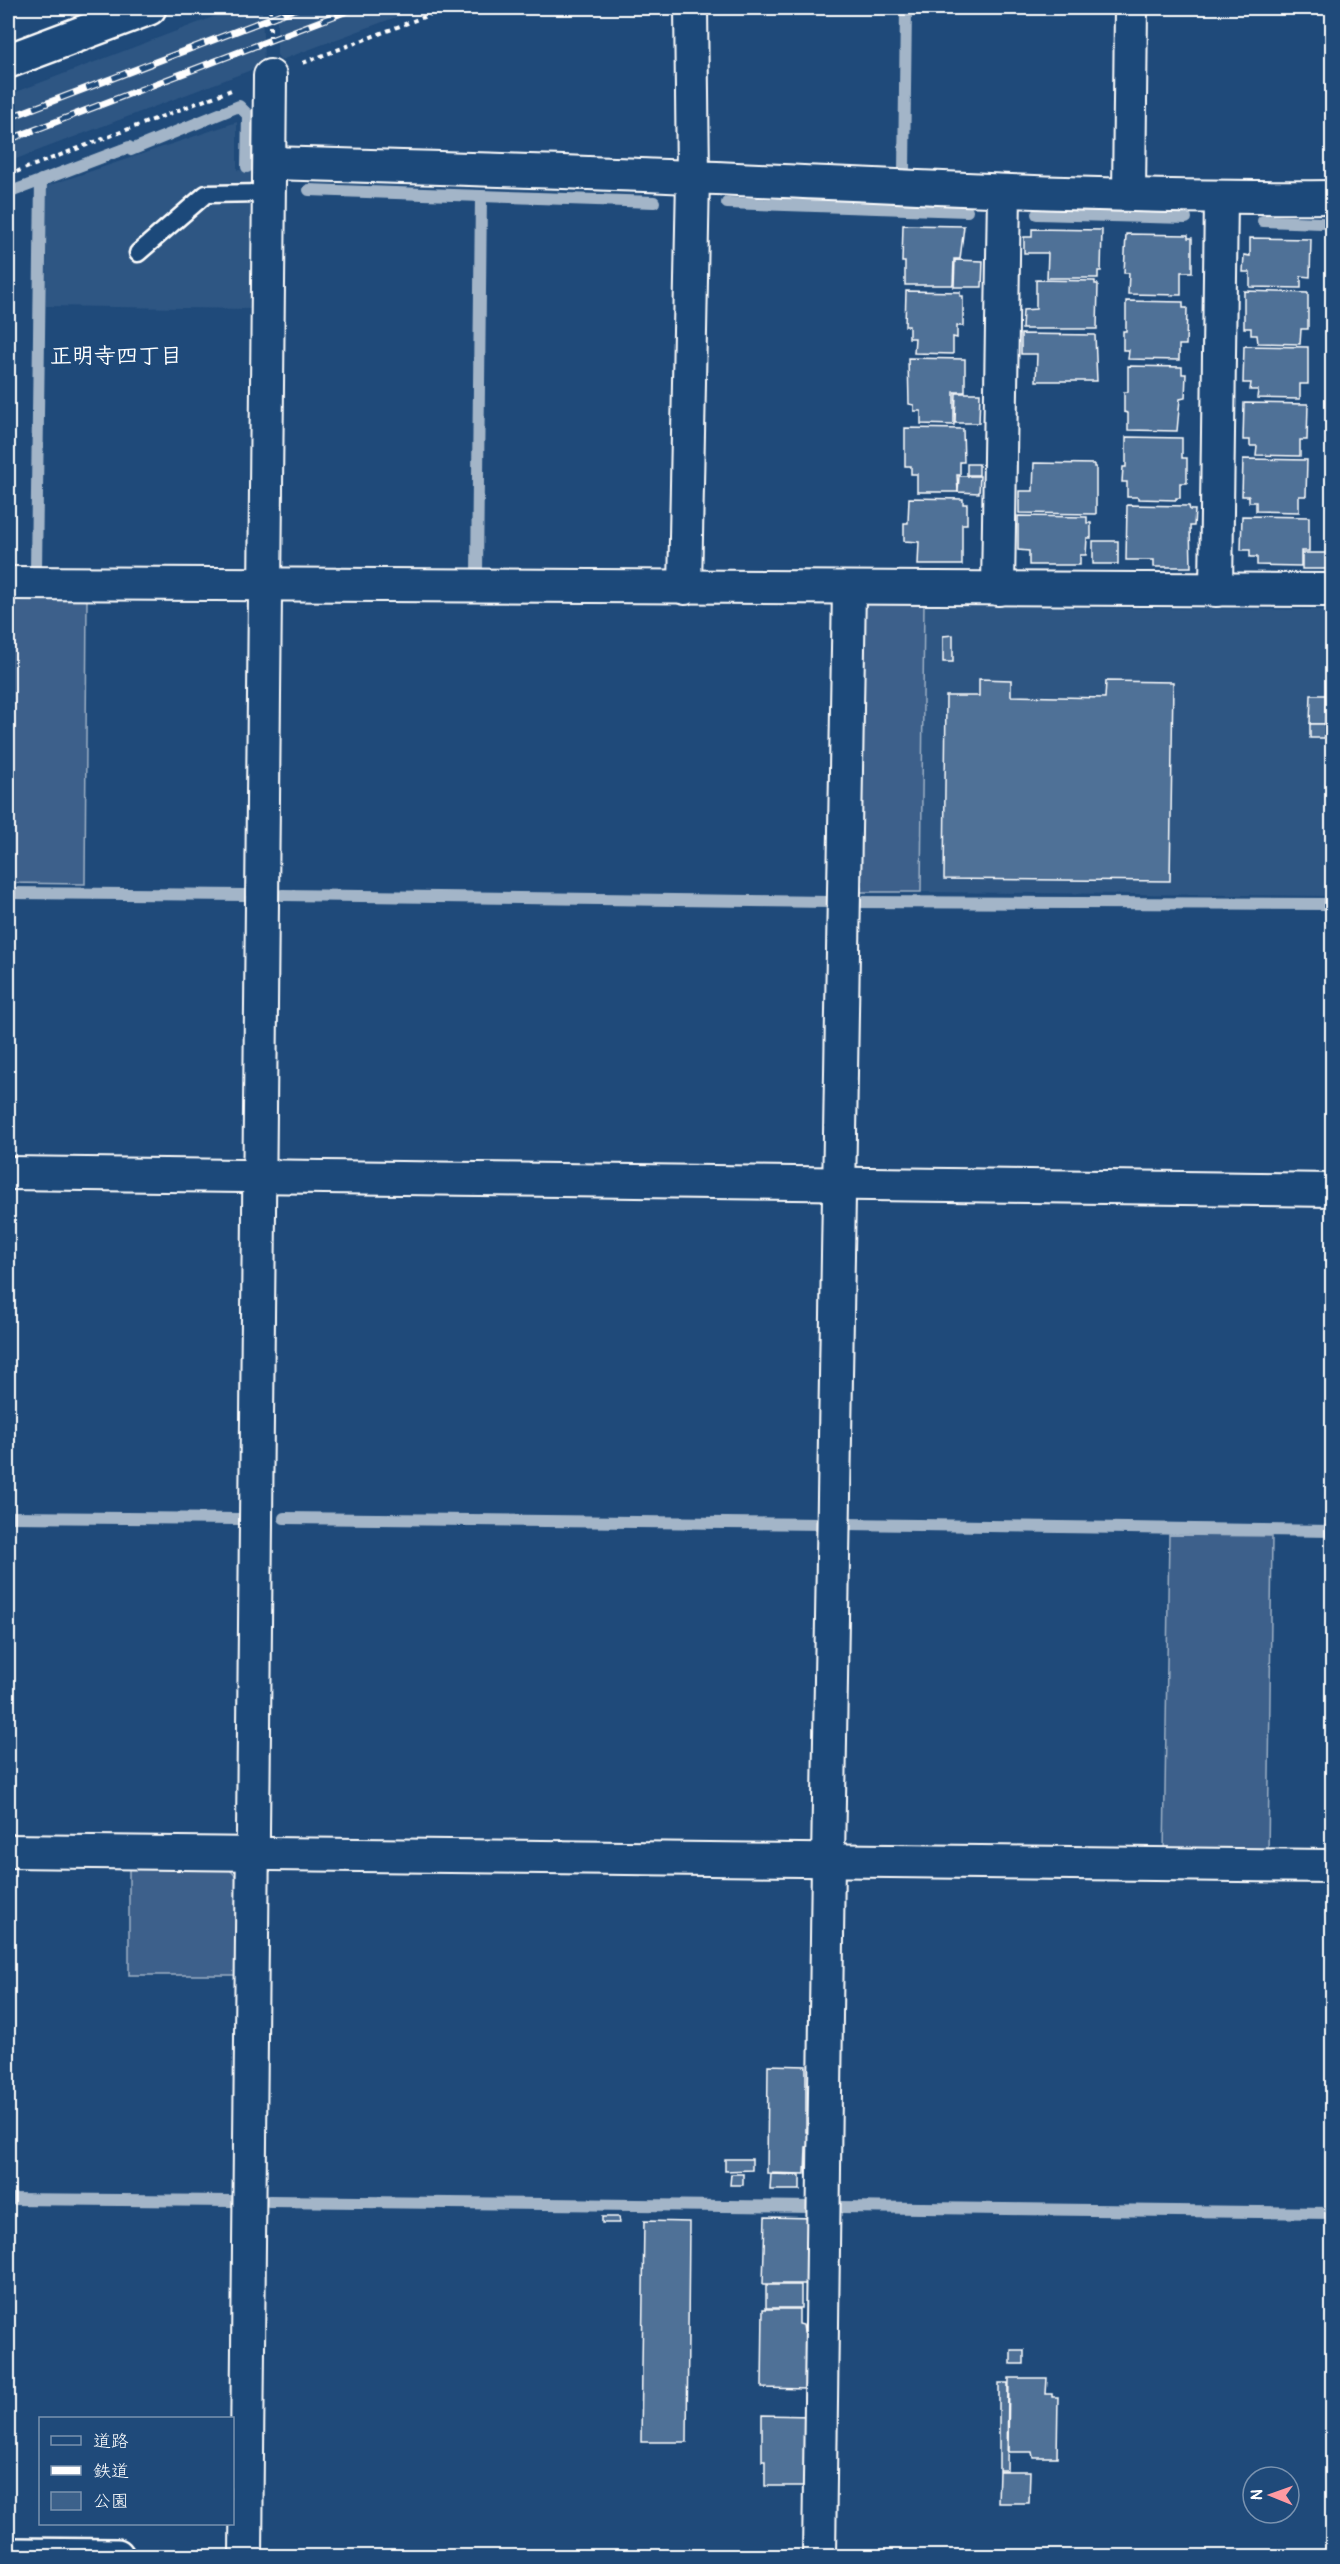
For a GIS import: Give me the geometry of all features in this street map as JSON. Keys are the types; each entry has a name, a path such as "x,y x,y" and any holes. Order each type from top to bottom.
{"street":[{"path":"8,61 149,8"},
{"path":"685,588 693,177 691,8"},
{"path":"1129,194 1131,8"},
{"path":"246,2556 270,76"},
{"path":"270,163 693,177 1004,192 1221,198 1332,197"},
{"path":"998,589 1004,192"},
{"path":"1216,590 1221,198"},
{"path":"8,584 1332,590"},
{"path":"819,2556 849,588"},
{"path":"8,1173 1332,1190"},
{"path":"8,1851 1332,1866"},
{"path":"8,2555 117,2556"}],"lane":[{"path":"138,253 206,194 270,193"}],"path":[{"path":"8,175 447,8"}],"shaded area":[{"path":"237,8 262,8 264,65 8,162 8,95"},
{"path":"277,8 420,8 281,60 277,55"},
{"path":"237,122 237,170 253,171 251,309 46,306 47,186"},
{"path":"924,606 1332,610 1332,896 921,892"}],"green space":[{"path":"8,596 87,596 85,884 8,883"},
{"path":"863,601 924,601 921,892 850,892"},
{"path":"1169,1535 1272,1536 1268,1856 1164,1855"},
{"path":"129,1863 225,1864 239,1880 238,1975 129,1975"}],"building":[{"path":"903,225 964,226 960,259 954,259 953,285 905,285 905,262 902,262"},
{"path":"1032,229 1102,230 1101,271 1098,271 1098,278 1047,278 1048,253 1024,253 1024,237 1032,237"},
{"path":"1126,234 1188,235 1188,238 1192,238 1192,272 1181,272 1181,295 1128,294 1129,273 1124,273"},
{"path":"1250,238 1311,239 1310,277 1301,276 1301,288 1250,287 1250,272 1243,272 1244,255 1250,256"},
{"path":"955,260 983,261 982,287 954,287"},
{"path":"1036,280 1095,281 1095,284 1098,284 1097,329 1022,329 1023,310 1036,309"},
{"path":"906,291 960,292 960,296 963,296 963,326 957,326 957,338 953,337 953,354 914,353 915,338 909,338 909,326 905,326"},
{"path":"1244,291 1308,293 1308,329 1301,329 1300,344 1258,343 1257,335 1251,335 1251,328 1244,328"},
{"path":"1126,301 1183,302 1183,308 1187,308 1186,345 1179,345 1179,360 1128,359 1129,350 1123,350 1123,331 1126,331"},
{"path":"1021,334 1095,335 1097,381 1036,381 1037,354 1021,354"},
{"path":"1244,346 1308,347 1308,384 1300,384 1300,399 1257,398 1258,390 1250,390 1251,383 1243,383"},
{"path":"908,358 965,359 965,392 954,392 954,425 921,424 921,411 914,411 914,405 909,404"},
{"path":"1128,366 1182,367 1182,374 1186,374 1185,398 1180,399 1177,431 1128,430 1128,413 1124,412 1124,392 1128,392"},
{"path":"956,393 980,393 979,423 955,423"},
{"path":"1244,403 1308,404 1307,440 1300,440 1300,456 1256,455 1257,446 1250,446 1250,440 1243,440"},
{"path":"905,428 963,429 964,462 960,462 960,475 957,475 958,492 917,492 917,474 911,474 911,466 905,466"},
{"path":"1126,437 1182,438 1182,458 1187,458 1187,483 1180,483 1180,498 1176,500 1127,497 1127,482 1122,482 1123,467 1126,467"},
{"path":"1243,459 1307,460 1306,496 1299,496 1299,512 1256,511 1256,502 1249,502 1249,496 1242,496"},
{"path":"1034,463 1094,464 1096,467 1096,514 1019,513 1019,491 1033,491"},
{"path":"967,464 979,464 979,475 967,475"},
{"path":"959,476 980,476 979,493 958,492"},
{"path":"909,498 963,499 963,504 967,504 967,524 962,524 962,565 918,565 919,542 904,541 904,523 908,523"},
{"path":"1127,505 1189,506 1190,510 1195,510 1194,526 1190,526 1191,567 1154,567 1154,560 1126,560"},
{"path":"1018,516 1087,517 1087,523 1091,523 1091,538 1087,538 1086,555 1080,555 1080,565 1029,565 1029,551 1018,550"},
{"path":"1242,516 1309,517 1309,551 1301,551 1301,566 1257,565 1257,557 1250,557 1250,550 1241,550"},
{"path":"1093,541 1118,541 1118,564 1093,564"},
{"path":"1302,553 1332,553 1332,566 1329,569 1302,569"},
{"path":"953,635 953,662 943,662 943,636"},
{"path":"979,679 1011,680 1011,696 1105,698 1106,681 1173,682 1170,881 944,879 946,696 979,696"},
{"path":"1326,693 1332,693 1332,742 1326,742"},
{"path":"1311,695 1326,695 1325,724 1310,724"},
{"path":"1310,724 1325,724 1325,738 1310,738"},
{"path":"768,2065 806,2066 806,2132 812,2132 812,2147 806,2147 805,2174 767,2173"},
{"path":"725,2159 752,2159 752,2170 725,2171"},
{"path":"731,2174 743,2174 743,2185 730,2185"},
{"path":"771,2174 800,2175 800,2190 770,2190"},
{"path":"602,2217 619,2217 620,2223 602,2223"},
{"path":"765,2217 816,2218 816,2284 763,2284"},
{"path":"644,2221 689,2222 687,2442 641,2442"},
{"path":"766,2285 801,2285 801,2308 766,2308"},
{"path":"763,2309 799,2309 799,2324 803,2325 804,2332 808,2332 807,2389 762,2388"},
{"path":"1011,2350 1024,2350 1024,2364 1011,2364"},
{"path":"1009,2378 1047,2378 1046,2394 1058,2397 1057,2457 1033,2457 1032,2452 1008,2452"},
{"path":"999,2383 1008,2383 1007,2470 999,2470"},
{"path":"762,2415 811,2416 810,2486 765,2486 765,2461 762,2461"},
{"path":"999,2471 1030,2471 1029,2503 998,2503"}],"waterway":[{"path":"904,170 906,8"},
{"path":"8,193 129,147 131,150 239,106 248,115 247,167"},
{"path":"36,570 41,180"},
{"path":"309,190 654,202"},
{"path":"477,573 481,196"},
{"path":"727,203 967,211"},
{"path":"1037,214 1186,218"},
{"path":"1263,221 1322,223"},
{"path":"8,893 244,895"},
{"path":"282,895 829,902"},
{"path":"851,902 1332,904"},
{"path":"8,1517 241,1519"},
{"path":"284,1518 822,1524"},
{"path":"845,1524 1332,1531"},
{"path":"8,2199 233,2201"},
{"path":"269,2201 814,2207"},
{"path":"840,2207 1332,2213"}],"railway":[{"path":"8,118 297,8"},
{"path":"8,140 355,8"}],"district":[{"name":"正明寺四丁目","path":"116,356"}]}
